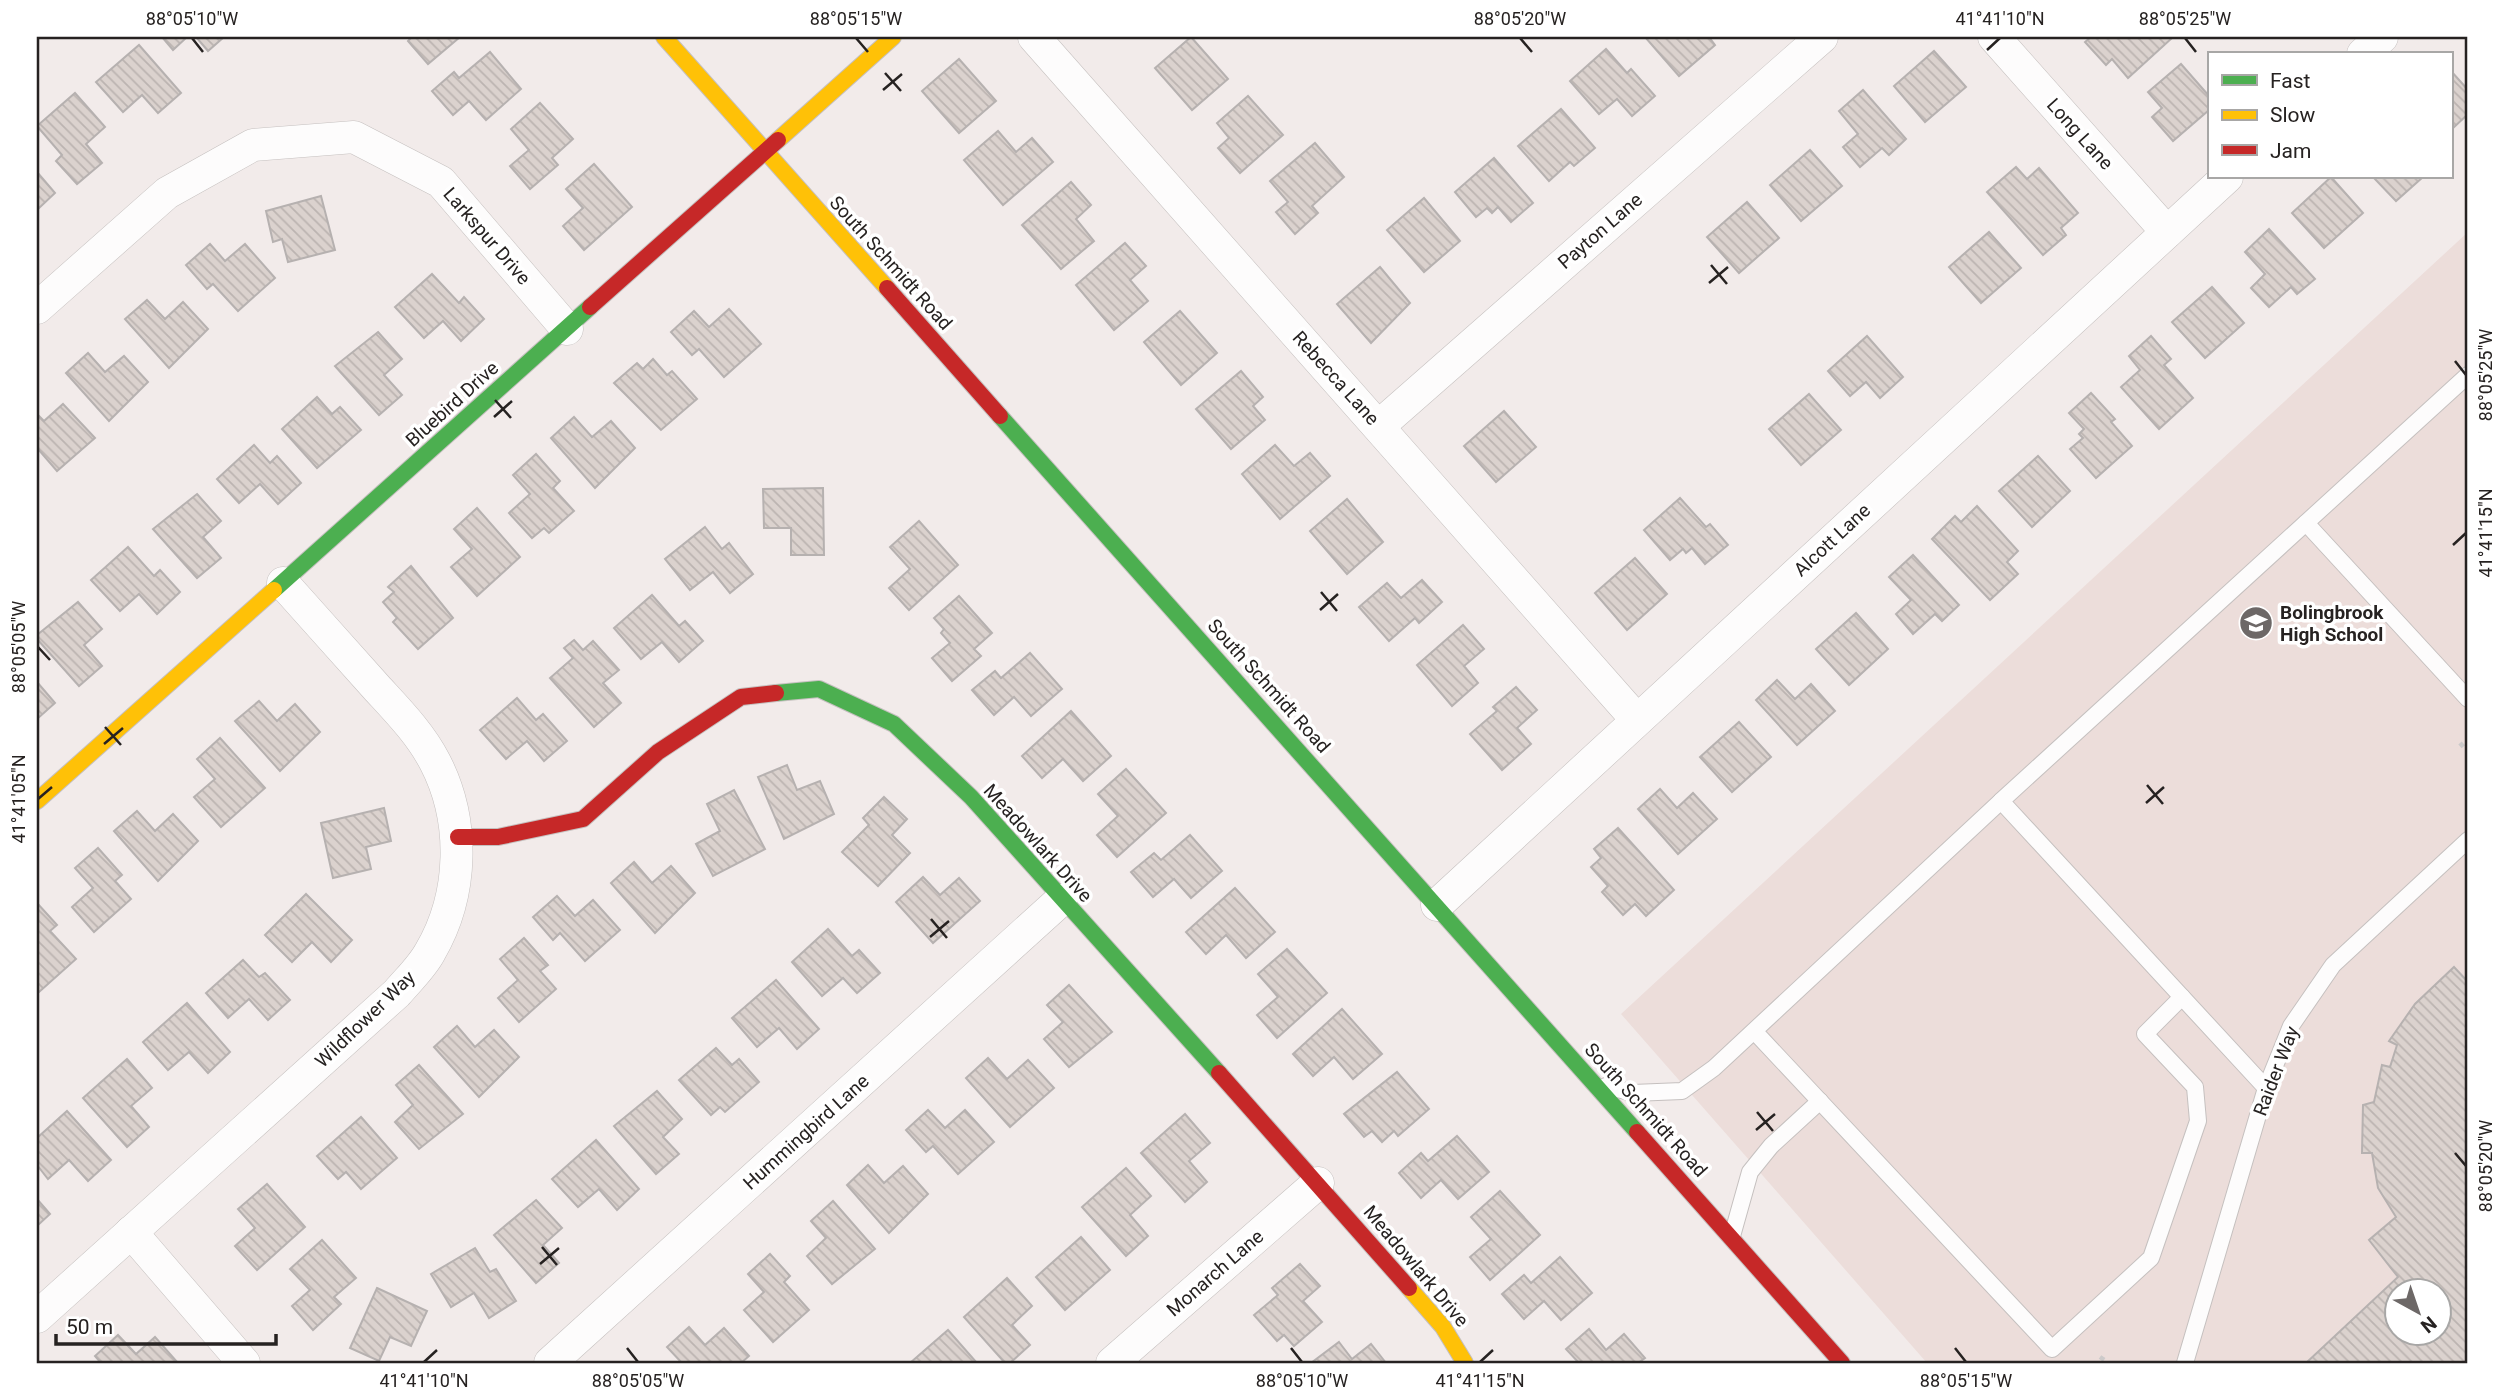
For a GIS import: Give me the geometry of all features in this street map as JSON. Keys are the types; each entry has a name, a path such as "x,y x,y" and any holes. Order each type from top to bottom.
{"street":[{"name":"South Schmidt Road","path":"664,37 1842,1363"},
{"name":"Bluebird Drive","path":"37,801 893,37"},
{"name":"Rebecca Lane","path":"1034,37 1637,720"},
{"name":"Payton Lane","path":"1379,426 1822,37"},
{"name":"Long Lane","path":"1994,37 2167,232"},
{"path":"2365,52 2382,37"},
{"name":"Larkspur Drive","path":"37,308 167,193 253,145 354,137 440,182 568,329"},
{"name":"Alcott Lane","path":"1437,905 2226,178"},
{"name":"Wildflower Way","path":"37,1317 397,993 431,951 444,918 456,876 458,836 448,796 435,762 415,730 283,583"},
{"name":"Meadowlark Drive","path":"458,836 498,837 583,819 658,752 741,697 819,689 894,724 971,797 1318,1183 1443,1327 1465,1363"},
{"name":"Hummingbird Lane","path":"550,1363 1061,900"},
{"name":"Monarch Lane","path":"1112,1363 1318,1183"},
{"path":"131,1232 244,1363"}],"lane":[{"path":"1593,1082 1633,1093 1682,1091 1714,1068 2001,801 2468,375"},
{"path":"2306,523 2468,699"},
{"path":"2001,801 2266,1088"},
{"name":"Raider Way","path":"2186,1363 2266,1088 2291,1026 2333,965 2468,839"},
{"path":"1755,1032 2052,1349 2151,1258 2199,1121 2194,1087 2145,1034 2182,997"},
{"path":"1731,1238 1750,1172 1771,1146 1820,1101"}],"path":[{"path":"2460,743 2468,752"},
{"path":"2100,1357 2109,1363"}],"shaded area":[{"name":"Bolingbrook High School","path":"2468,232 2468,1363 1927,1363 1621,1014"}],"building":[{"path":"162,37 187,37 173,50"},
{"path":"196,37 224,37 208,51"},
{"path":"412,37 460,37 428,64 408,41"},
{"path":"1191,37 1228,79 1192,110 1155,68"},
{"path":"1645,37 1709,37 1715,45 1679,76"},
{"path":"2091,37 2172,38 2128,78 2112,59 2106,65 2085,42"},
{"path":"139,45 181,93 158,113 142,95 123,112 96,82"},
{"path":"1606,49 1627,73 1631,69 1655,96 1632,116 1617,99 1599,114 1570,81"},
{"path":"1934,51 1966,87 1925,122 1894,86"},
{"path":"490,52 521,89 486,120 469,101 453,115 432,91 454,72 459,78"},
{"path":"959,59 996,101 959,133 922,91"},
{"path":"2181,64 2208,95 2208,111 2173,141 2152,117 2162,108 2148,92"},
{"path":"2452,72 2468,90 2468,114 2452,129"},
{"path":"1863,90 1906,139 1889,155 1882,148 1860,167 1843,147 1858,134 1839,111"},
{"path":"75,93 105,127 86,144 102,163 77,184 56,161 62,155 37,126"},
{"path":"1248,96 1283,135 1240,173 1218,148 1229,138 1217,123"},
{"path":"540,103 573,139 552,158 558,165 530,189 510,166 529,150 511,129"},
{"path":"1561,109 1595,148 1574,166 1570,162 1549,181 1518,146"},
{"path":"998,131 1016,152 1032,138 1053,162 1003,205 964,160"},
{"path":"1315,143 1344,177 1312,206 1318,213 1295,234 1276,212 1288,202 1270,181"},
{"path":"1810,150 1842,186 1801,221 1770,185"},
{"path":"1494,158 1533,203 1511,222 1498,207 1492,213 1487,208 1476,217 1455,192"},
{"path":"594,164 632,207 584,250 563,226 583,208 566,189"},
{"path":"2016,167 2027,179 2039,168 2078,213 2061,228 2066,235 2043,255 1987,192"},
{"path":"37,172 55,193 37,210"},
{"path":"2332,178 2363,213 2324,248 2292,213"},
{"path":"2374,178 2422,178 2396,201"},
{"path":"1071,182 1091,205 1076,219 1094,241 1061,269 1022,225"},
{"path":"321,196 335,250 288,262 282,239 273,242 266,211"},
{"path":"1424,198 1460,241 1424,272 1387,230"},
{"path":"1747,202 1779,238 1739,273 1707,237"},
{"path":"2269,229 2315,279 2297,294 2291,287 2269,307 2251,288 2265,274 2245,252"},
{"path":"1989,232 2021,268 1981,303 1949,267"},
{"path":"1125,243 1146,266 1130,280 1148,301 1114,330 1076,285"},
{"path":"210,244 225,261 245,244 275,278 238,311 213,284 207,289 186,265"},
{"path":"1380,267 1410,303 1371,343 1337,304"},
{"path":"432,274 459,303 464,297 484,319 461,341 443,321 424,338 395,307"},
{"path":"2212,287 2244,323 2205,358 2172,322"},
{"path":"147,300 165,319 183,302 208,329 169,368 125,319"},
{"path":"729,309 761,344 724,377 699,349 692,355 671,332 694,311 709,327"},
{"path":"1180,311 1217,353 1181,385 1144,342"},
{"path":"378,332 402,359 384,375 402,395 379,415 335,366"},
{"path":"1867,336 1903,377 1880,398 1866,382 1850,396 1828,371"},
{"path":"2151,336 2171,359 2164,365 2193,398 2159,429 2121,387 2140,370 2129,356"},
{"path":"88,353 105,372 124,356 148,382 109,421 66,373"},
{"path":"653,359 667,375 672,371 697,399 661,430 614,383 637,363 643,369"},
{"path":"1241,371 1263,397 1253,406 1265,420 1231,449 1196,409"},
{"path":"2091,393 2115,419 2111,422 2132,446 2096,478 2070,449 2083,438 2079,434 2084,429 2069,413"},
{"path":"1809,394 1841,430 1801,465 1769,429"},
{"path":"317,397 332,414 340,407 361,430 317,468 282,429"},
{"path":"63,404 95,438 57,471 37,448 37,414 44,421"},
{"path":"1504,411 1536,447 1496,482 1464,446"},
{"path":"574,417 592,437 611,421 635,448 595,488 551,438"},
{"path":"254,445 270,463 277,456 301,483 278,504 260,484 239,503 217,479"},
{"path":"1275,445 1294,466 1310,453 1330,476 1280,519 1242,474"},
{"path":"536,454 560,481 553,488 574,511 549,533 544,528 532,538 509,513 530,494 513,475"},
{"path":"2038,456 2070,491 2032,527 1999,491"},
{"path":"823,488 824,555 791,555 791,528 764,528 763,489"},
{"path":"197,494 221,521 203,537 221,558 197,578 153,529"},
{"path":"1680,498 1706,527 1710,524 1728,545 1705,564 1692,548 1686,553 1683,549 1670,560 1644,530"},
{"path":"1347,499 1383,542 1347,574 1310,531"},
{"path":"1977,506 2018,551 2007,562 2018,574 1990,600 1932,539 1955,516 1961,522"},
{"path":"477,508 520,557 477,596 451,567 472,549 454,529"},
{"path":"919,521 958,565 909,610 889,588 910,569 890,547"},
{"path":"705,527 722,549 729,543 753,574 730,593 713,572 690,590 665,559"},
{"path":"128,547 154,576 160,570 180,592 157,614 139,594 120,611 91,580"},
{"path":"1913,555 1959,605 1942,621 1935,614 1913,634 1896,614 1911,600 1889,577"},
{"path":"1635,558 1667,594 1627,630 1595,593"},
{"path":"411,566 453,618 418,649 393,622 397,618 383,602 394,592 388,587"},
{"path":"1422,580 1442,602 1419,623 1415,618 1389,641 1359,607 1387,583 1401,598"},
{"path":"652,595 679,626 685,621 703,641 679,662 662,642 641,659 614,628"},
{"path":"959,596 992,633 974,649 981,656 952,681 932,658 950,643 941,633 944,629 934,618"},
{"path":"78,602 102,629 84,645 102,666 79,686 37,639 37,635"},
{"path":"1856,613 1888,649 1849,685 1816,649"},
{"path":"1463,625 1484,649 1464,666 1478,683 1452,706 1417,665"},
{"path":"574,640 583,650 593,641 619,670 603,683 621,703 594,727 550,678 573,658 564,648"},
{"path":"1030,653 1062,689 1031,716 1014,697 994,715 972,690 995,671 1001,678"},
{"path":"1777,680 1795,699 1811,684 1835,711 1797,745 1756,700"},
{"path":"37,682 55,703 37,719"},
{"path":"1516,687 1537,710 1517,728 1531,744 1502,770 1470,734 1497,711 1493,707"},
{"path":"517,698 536,720 543,714 567,741 544,761 527,741 506,759 480,730"},
{"path":"259,701 277,721 295,704 320,732 280,771 235,721"},
{"path":"1071,711 1111,756 1083,781 1063,759 1042,778 1022,756"},
{"path":"1739,722 1771,757 1732,792 1700,757"},
{"path":"220,738 265,788 221,827 194,797 215,779 197,759"},
{"path":"787,765 797,790 820,781 834,814 784,839 758,777"},
{"path":"1126,769 1166,813 1117,857 1097,835 1118,816 1098,794"},
{"path":"1660,789 1677,808 1693,793 1717,819 1678,854 1638,809"},
{"path":"734,790 765,849 713,876 696,844 720,831 707,804"},
{"path":"884,797 907,819 892,835 910,853 878,886 842,852 869,825 863,818"},
{"path":"384,808 391,841 366,847 371,869 333,878 321,823"},
{"path":"137,811 155,831 173,814 198,841 158,881 114,831"},
{"path":"1618,828 1674,890 1646,916 1635,904 1623,915 1602,892 1608,886 1591,867 1601,858 1594,849"},
{"path":"1190,835 1222,871 1191,898 1174,879 1153,897 1131,872 1154,853 1161,860"},
{"path":"98,848 122,875 115,881 131,899 94,932 72,907 93,888 75,868"},
{"path":"634,862 652,883 671,866 695,893 655,933 611,883"},
{"path":"923,877 940,895 959,878 980,901 933,943 896,902"},
{"path":"1235,888 1275,932 1246,958 1226,935 1206,954 1186,932"},
{"path":"306,894 352,940 331,962 312,942 292,962 265,935"},
{"path":"557,896 575,916 593,900 620,930 585,961 560,933 553,940 533,917"},
{"path":"37,903 57,925 50,931 76,959 39,992 37,989"},
{"path":"828,929 852,956 859,950 880,973 857,993 843,978 822,996 792,962"},
{"path":"524,938 548,965 540,971 556,989 519,1022 498,998 518,980 500,959"},
{"path":"1287,949 1327,993 1277,1038 1257,1015 1278,997 1258,974"},
{"path":"243,960 259,977 265,973 290,1000 268,1020 249,999 228,1018 206,993"},
{"path":"2454,967 2468,982 2468,1363 2306,1363 2382,1292 2382,1348 2452,1348 2452,1278 2397,1278 2369,1240 2396,1217 2378,1188 2372,1153 2362,1153 2363,1105 2374,1102 2382,1065 2390,1067 2397,1045 2389,1041 2415,1004"},
{"path":"776,980 819,1029 797,1049 779,1028 757,1047 732,1018"},
{"path":"1069,985 1112,1032 1069,1067 1044,1039 1063,1022 1047,1005"},
{"path":"187,1003 230,1052 208,1073 189,1052 168,1070 143,1042"},
{"path":"1342,1009 1382,1054 1353,1079 1334,1057 1313,1076 1293,1054"},
{"path":"457,1026 475,1047 494,1030 519,1057 479,1097 434,1047"},
{"path":"716,1048 732,1065 739,1059 759,1082 725,1112 720,1107 711,1115 679,1080"},
{"path":"988,1058 1007,1079 1028,1060 1054,1088 1010,1127 966,1078"},
{"path":"127,1059 152,1088 131,1106 149,1127 127,1147 83,1098"},
{"path":"419,1065 463,1114 419,1149 395,1122 413,1105 396,1085"},
{"path":"1397,1072 1429,1109 1398,1136 1394,1131 1382,1142 1372,1131 1364,1137 1344,1114"},
{"path":"657,1091 682,1119 663,1137 679,1154 656,1174 614,1126"},
{"path":"928,1110 945,1128 965,1110 994,1142 958,1174 933,1146 926,1152 906,1130"},
{"path":"67,1111 111,1160 88,1181 69,1160 48,1179 37,1165 37,1138"},
{"path":"1185,1114 1210,1143 1189,1161 1207,1182 1185,1202 1141,1153"},
{"path":"361,1117 397,1158 361,1189 346,1172 338,1179 317,1156"},
{"path":"1457,1136 1489,1172 1458,1199 1441,1180 1421,1198 1399,1173 1421,1153 1428,1161"},
{"path":"596,1140 639,1189 617,1210 599,1189 578,1207 552,1179"},
{"path":"868,1165 884,1183 903,1166 928,1194 889,1233 847,1185"},
{"path":"1126,1168 1151,1196 1130,1215 1148,1236 1126,1256 1082,1207"},
{"path":"267,1184 305,1227 257,1270 235,1246 255,1228 238,1209"},
{"path":"1500,1191 1540,1235 1490,1280 1470,1257 1491,1239 1471,1217"},
{"path":"37,1199 50,1214 37,1226"},
{"path":"536,1200 562,1228 543,1245 559,1263 536,1283 494,1235"},
{"path":"833,1201 875,1249 832,1284 807,1256 826,1238 811,1221"},
{"path":"1081,1237 1110,1270 1065,1310 1036,1277"},
{"path":"322,1240 356,1278 334,1297 341,1304 313,1330 292,1306 310,1290 290,1269"},
{"path":"475,1248 490,1272 496,1269 516,1301 489,1318 474,1293 451,1307 431,1274"},
{"path":"770,1254 790,1276 784,1282 809,1310 773,1342 744,1310 764,1292 748,1274"},
{"path":"1560,1257 1592,1293 1561,1320 1544,1301 1524,1319 1502,1294 1524,1275 1531,1283"},
{"path":"1300,1264 1320,1286 1303,1301 1322,1322 1294,1346 1284,1335 1277,1341 1254,1315 1278,1295 1272,1288"},
{"path":"1007,1278 1032,1306 1012,1325 1030,1345 1010,1363 1005,1363 964,1317"},
{"path":"377,1288 427,1311 411,1346 390,1337 379,1361 350,1348"},
{"path":"689,1327 705,1345 724,1328 749,1356 741,1363 682,1363 667,1347"},
{"path":"1589,1329 1606,1350 1624,1334 1645,1358 1638,1363 1579,1363 1566,1349"},
{"path":"948,1330 977,1363 910,1363"},
{"path":"118,1335 136,1354 155,1337 178,1363 101,1363 95,1356"},
{"path":"1339,1342 1352,1359 1371,1344 1386,1363 1311,1363"}],"traffic: fast":[{"path":"274,590 590,307"},
{"path":"1000,416 1637,1132"},
{"path":"776,693 819,689 894,724 971,797 1219,1073"}],"traffic: slow":[{"path":"664,37 887,288"},
{"path":"778,140 893,37"},
{"path":"37,801 274,590"},
{"path":"1409,1288 1443,1327 1465,1363"}],"traffic: jam":[{"path":"590,307 778,140"},
{"path":"887,288 1000,416"},
{"path":"458,837 498,837 583,819 658,752 741,697 776,693"},
{"path":"1219,1073 1409,1288"},
{"path":"1637,1132 1842,1363"}],"place":[{"name":"Bolingbrook High School","path":"2256,623"}]}
